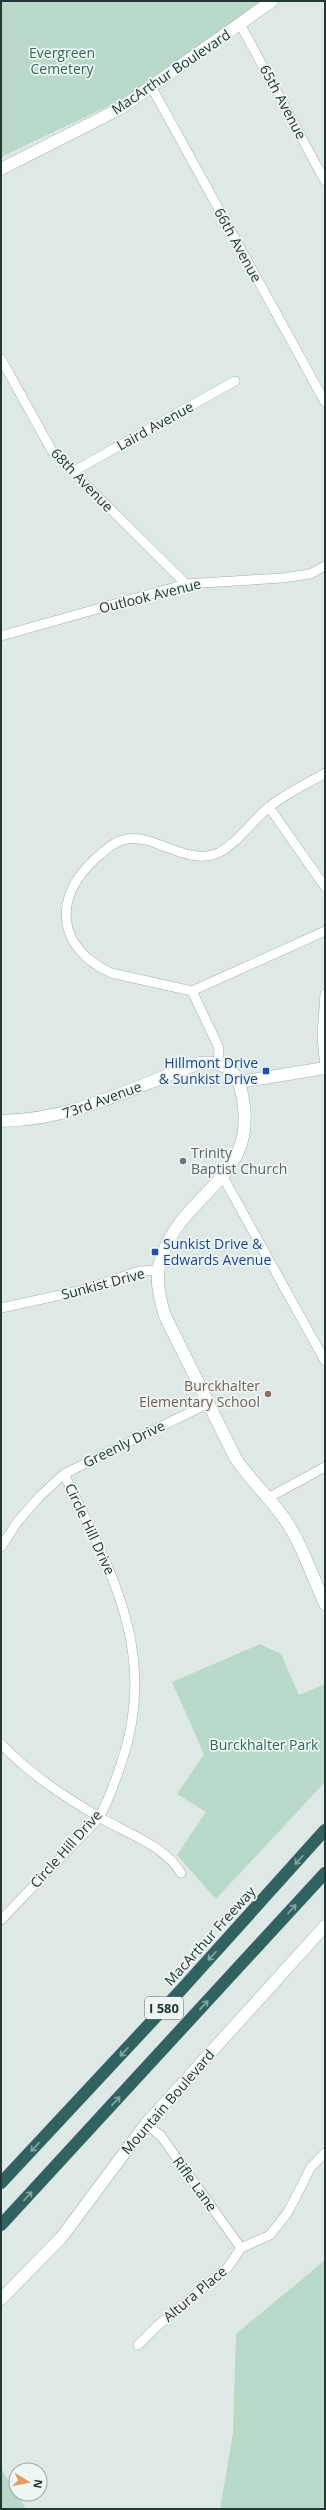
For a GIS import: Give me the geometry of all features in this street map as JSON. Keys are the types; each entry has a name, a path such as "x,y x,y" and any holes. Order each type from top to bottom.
{"highway":[{"name":"MacArthur Freeway","path":"1,2183 181,1990 325,1830"},
{"name":"I 580","path":"2,2224 325,1873"}],"main road":[{"name":"MacArthur Boulevard","path":"1,169 121,108 152,88 272,1"},
{"name":"73rd Avenue","path":"1,1121 58,1116 86,1108 200,1063 218,1064"},
{"path":"218,1064 227,1067 239,1082 325,1068"},
{"name":"Sunkist Drive","path":"158,1270 168,1241 178,1225 223,1176 234,1161 242,1142 246,1124 245,1104 239,1082"},
{"path":"158,1270 159,1297 165,1316 207,1404 236,1459 249,1479 268,1498 295,1535 325,1604"},
{"name":"Mountain Boulevard","path":"1,2300 61,2238 146,2124 325,1926"}],"street":[{"name":"65th Avenue","path":"240,24 325,180"},
{"name":"66th Avenue","path":"152,88 325,402"},
{"name":"68th Avenue","path":"1,360 52,451 74,471 186,584"},
{"name":"Laird Avenue","path":"74,471 235,381"},
{"name":"Outlook Avenue","path":"1,636 186,584 282,578 310,574 325,566"},
{"path":"325,773 269,807 227,846 216,854 184,854 141,840 129,838 120,840 90,864 73,884 67,901 67,926 71,938 87,958 99,967 111,973 192,991 325,931"},
{"path":"269,807 325,886"},
{"path":"192,991 219,1048 218,1064"},
{"path":"325,994 322,1035 325,1068"},
{"path":"223,1176 325,1361"},
{"name":"Sunkist Drive","path":"1,1308 79,1291 140,1271 158,1270"},
{"name":"Greenly Drive","path":"1,1547 18,1521 40,1496 64,1474 207,1404"},
{"path":"268,1498 325,1467"},
{"name":"Circle Hill Drive","path":"1,1920 99,1817 117,1777 130,1739 134,1702 134,1658 127,1616 120,1594 64,1474"},
{"path":"1,1744 35,1777 99,1817 167,1856 181,1873"},
{"name":"Rifle Lane","path":"146,2124 161,2136 241,2248"},
{"path":"241,2248 261,2241 278,2227 311,2167 325,2153"},
{"name":"Altura Place","path":"138,2345 156,2327 228,2267 241,2248"}],"green space":[{"name":"Evergreen Cemetery","path":"1,1 260,1 144,89 1,157"},
{"name":"Burckhalter Park","path":"260,1644 281,1654 299,1695 325,1684 325,1782 216,1899 177,1855 206,1812 177,1794 204,1754 172,1682"},
{"path":"325,2260 325,2509 220,2509 233,2433 236,2334"},
{"path":"1,2468 8,2479 8,2502 22,2502 26,2509 1,2509"}],"place":[{"name":"Hillmont Drive & Sunkist Drive","path":"266,1071"},
{"name":"Trinity Baptist Church","path":"183,1161"},
{"name":"Sunkist Drive & Edwards Avenue","path":"155,1252"},
{"name":"Burckhalter Elementary School","path":"268,1394"}]}
